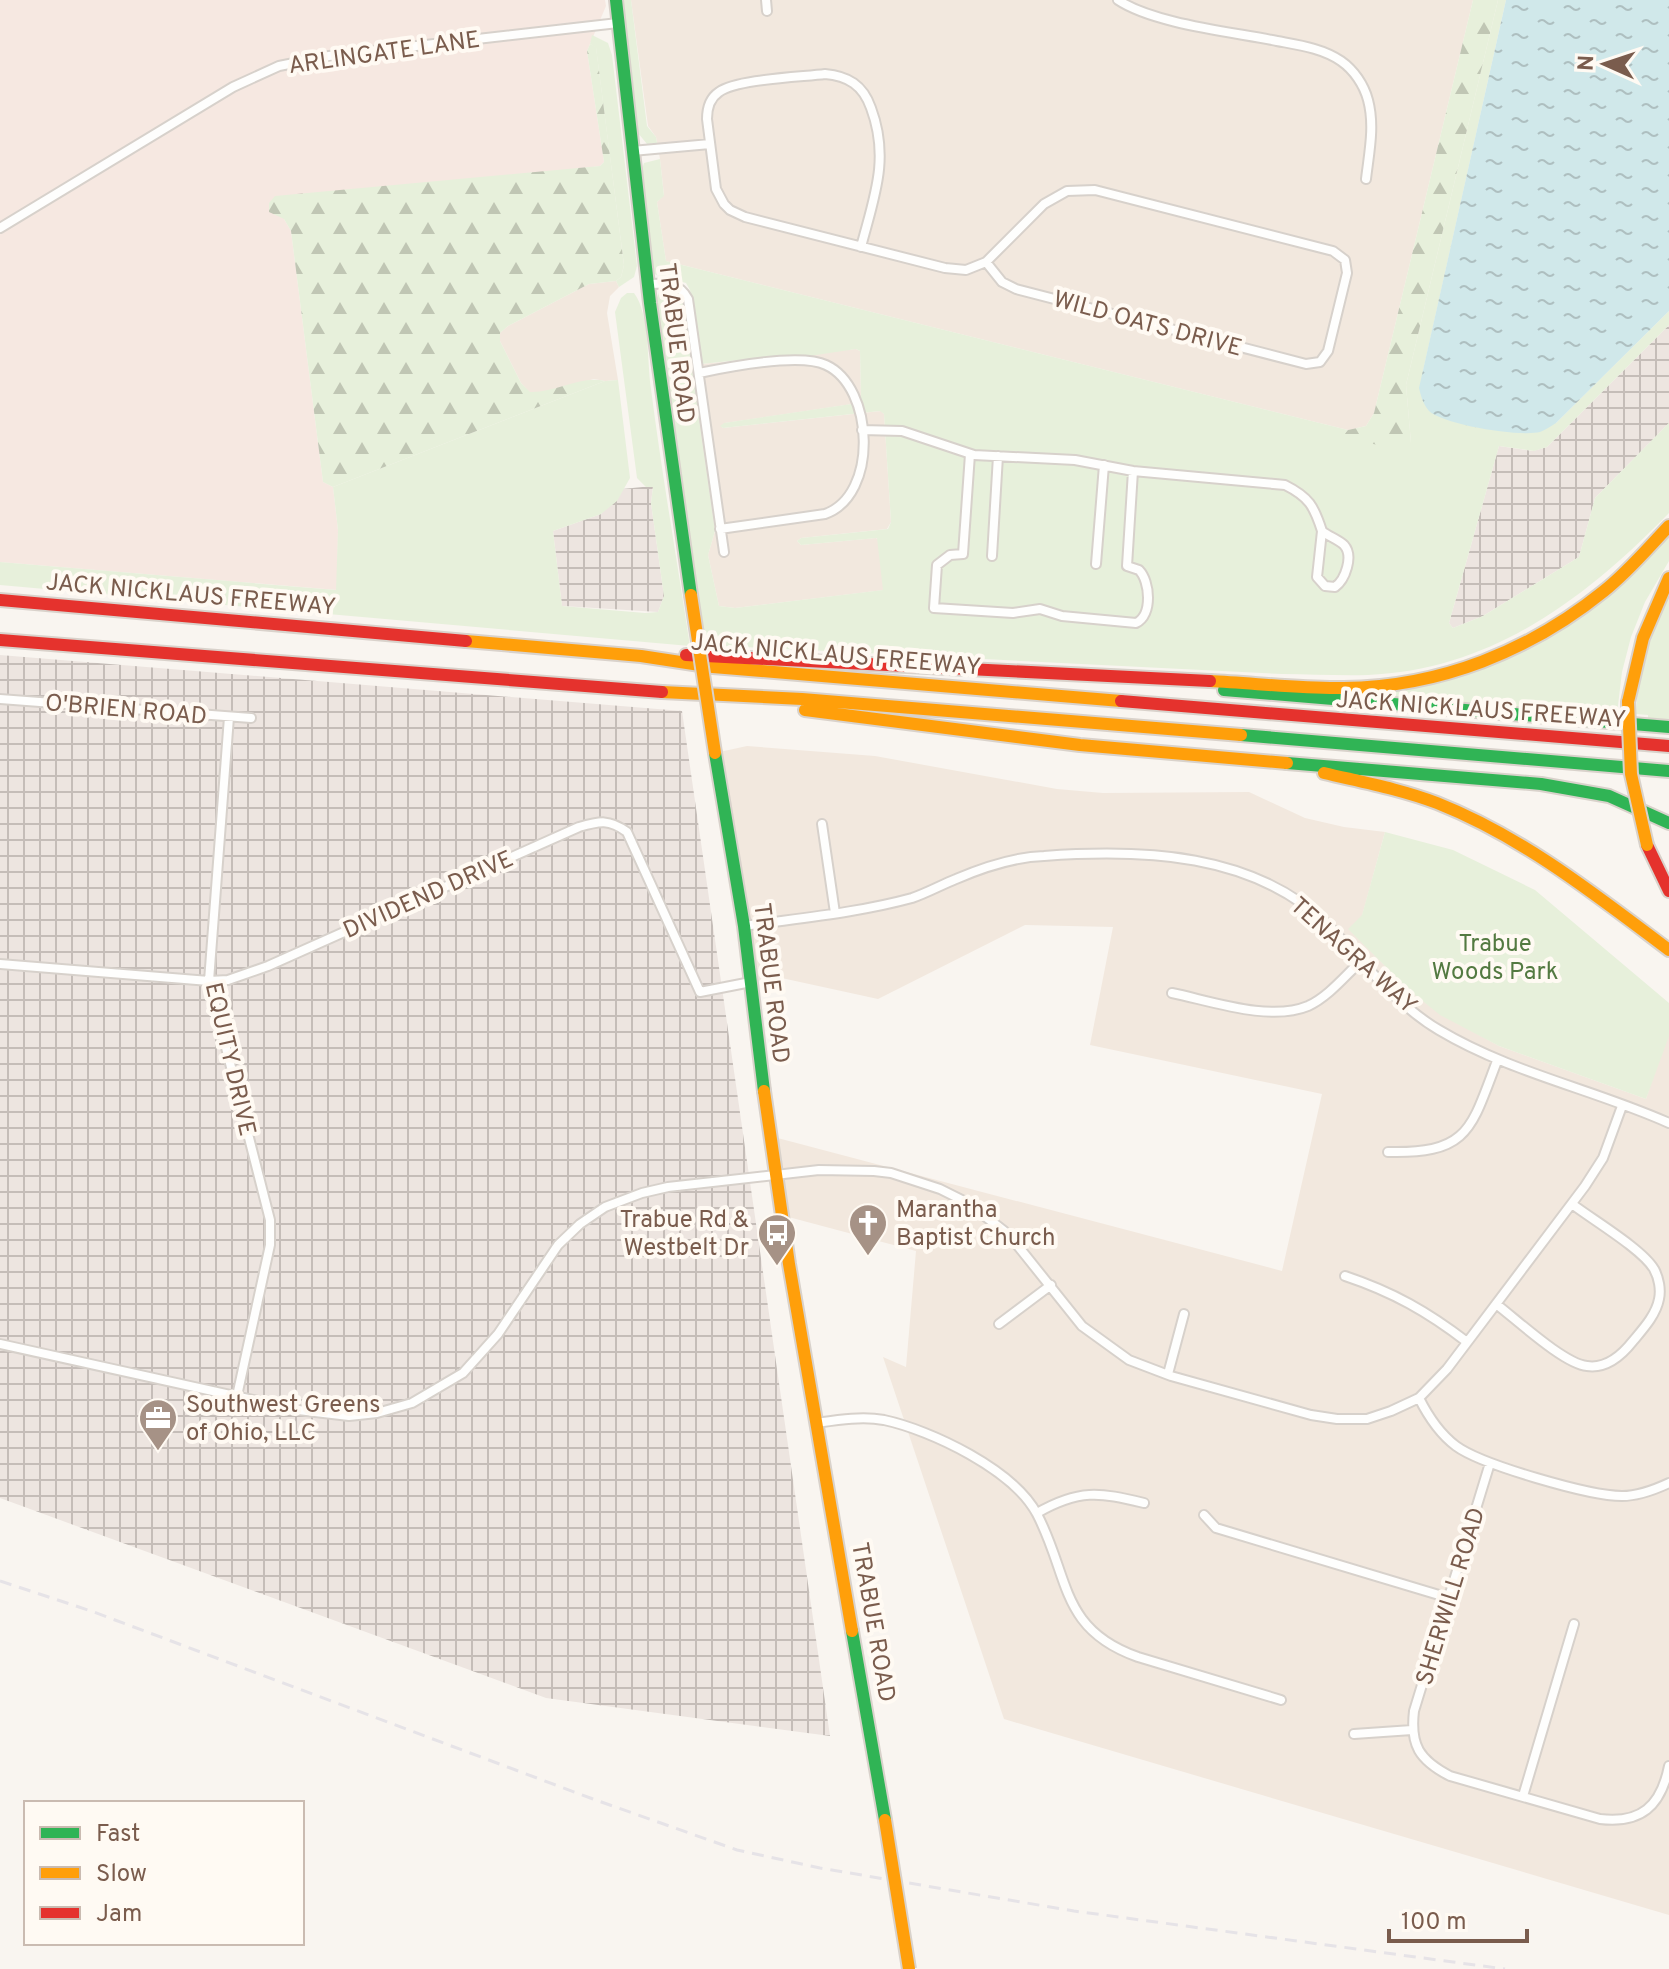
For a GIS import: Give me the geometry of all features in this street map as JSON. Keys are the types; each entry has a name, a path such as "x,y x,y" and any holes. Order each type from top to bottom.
{"main road":[{"name":"TRABUE ROAD","path":"616,0 647,284 691,595 744,926 775,1174 909,1969"},
{"path":"641,656 714,655 1350,688 1401,684 1474,666 1519,648 1570,617 1605,590 1669,526"},
{"path":"1669,578 1644,632 1634,667 1626,733 1631,782 1647,845 1669,891"},
{"name":"JACK NICKLAUS FREEWAY","path":"0,600 641,656 713,667 1669,746"},
{"name":"JACK NICKLAUS FREEWAY","path":"0,640 724,697 802,699 1669,771"},
{"path":"1168,680 1292,698 1669,727"},
{"path":"724,697 1080,745 1577,789 1630,804 1669,823"},
{"path":"1280,762 1436,803 1508,835 1544,857 1669,950"}],"street":[{"path":"766,0 767,11"},
{"path":"1118,0 1150,15 1296,44 1343,62 1363,86 1370,110 1372,130 1366,179"},
{"name":"ARLINGATE LANE","path":"0,228 233,87 279,66 329,56 618,23"},
{"path":"861,247 881,155 879,131 869,102 853,82 840,75 825,74 726,88 714,96 707,119 716,189 730,210 745,217 861,247 945,268 966,270 986,262"},
{"path":"632,151 710,144"},
{"name":"WILD OATS DRIVE","path":"1095,190 1333,251 1345,260 1347,273 1328,351 1320,362 1306,364 1016,289 1002,282 986,262 1044,204 1067,191 1095,190"},
{"path":"647,284 668,283 682,289 689,304 724,552"},
{"path":"699,373 796,359 819,362 830,366 850,385 856,396 862,430 860,476 852,494 836,510 720,529"},
{"path":"862,430 902,431 970,454 1075,460 1133,471 1285,485 1301,493 1314,506 1322,531 1317,577 1325,586 1335,587 1346,574 1348,552 1344,544 1322,531"},
{"path":"970,454 963,554 950,555 937,565 934,608 1013,613 1040,609 1062,616 1136,623 1142,620 1146,615 1147,582 1139,570 1127,566 1133,471"},
{"path":"992,556 998,456"},
{"path":"1096,564 1104,465"},
{"name":"O'BRIEN ROAD","path":"0,699 251,718"},
{"name":"EQUITY DRIVE","path":"229,717 209,981 270,1220 270,1245 237,1396"},
{"name":"DIVIDEND DRIVE","path":"0,964 228,980 268,966 565,833 599,821 613,822 627,832 700,992 751,982"},
{"path":"822,824 835,913"},
{"name":"TENAGRA WAY","path":"744,926 915,897 998,863 1042,856 1175,856 1256,877 1280,891 1326,924 1361,961 1436,1028 1497,1061 1669,1123"},
{"path":"1172,993 1249,1010 1286,1011 1307,1006 1321,998 1361,961"},
{"path":"1388,1152 1420,1153 1452,1143 1473,1119 1497,1061"},
{"path":"0,1344 298,1410 349,1416 377,1413 412,1403 451,1382 477,1360 558,1245 580,1224 605,1207 655,1190 819,1170 874,1171 891,1173 940,1189 968,1203 1004,1231 1082,1326 1129,1360 1311,1415 1367,1419 1419,1398 1447,1369 1572,1204 1603,1158 1622,1106"},
{"path":"1496,1304 1569,1360 1587,1366 1606,1364 1623,1354 1641,1331 1658,1301 1660,1287 1655,1271 1644,1257 1572,1204"},
{"path":"1345,1276 1378,1287 1429,1313 1467,1342"},
{"path":"999,1324 1051,1285"},
{"path":"1168,1374 1184,1314"},
{"path":"1419,1398 1427,1414 1446,1437 1471,1455 1490,1463 1603,1494 1638,1494 1669,1483"},
{"path":"816,1423 882,1420 970,1454 1003,1475 1037,1513 1075,1610 1094,1633 1119,1650 1138,1657 1281,1700"},
{"name":"SHERWILL ROAD","path":"1412,1730 1414,1711 1490,1463"},
{"path":"1037,1513 1056,1502 1082,1494 1110,1495 1144,1503"},
{"path":"1204,1515 1216,1528 1449,1598"},
{"path":"1523,1796 1574,1624"},
{"path":"1354,1734 1412,1730 1418,1750 1431,1766 1450,1776 1600,1819 1628,1820 1652,1806 1666,1781 1669,1766"}],"shaded area":[{"path":"0,0 605,0 606,6 587,51 604,162 600,166 284,219 291,231 323,482 333,487 338,530 337,590 0,562"},
{"path":"631,0 1473,0 1374,413 1366,426 1348,430 666,261 657,202 664,195 660,159 656,137 648,126"},
{"path":"616,281 619,287 610,296 607,313 618,380 594,379 540,393 529,392 521,383 500,341 500,333 589,284"},
{"path":"1669,325 1669,423 1595,498 1579,557 1483,616 1453,628 1449,623 1499,446 1533,451 1547,447"},
{"path":"860,351 859,403 721,426 881,411 884,414 891,522 887,529 801,538 797,541 801,545 876,538 879,540 884,590 735,608 719,606 708,555 715,531 691,365"},
{"path":"653,486 651,503 664,596 658,612 562,606 553,531 601,514 622,489"},
{"path":"0,655 682,711 830,1736 546,1698 0,1498"},
{"path":"747,746 875,756 1057,789 1103,793 1249,792 1305,818 1385,832 1362,916 1349,929 1403,984 1438,1012 1499,1046 1646,1099 1669,1028 1669,1915 1004,1719 883,1357 906,1367 916,1251 781,1215 770,1136 1282,1271 1322,1094 1090,1045 1113,927 1025,925 878,999 777,977 751,982 715,753"}],"green space":[{"path":"622,0 631,0 647,126 657,143 647,144 638,133"},
{"path":"1473,0 1498,0 1406,385 1411,443 1405,450 1352,440 1342,436 1348,430 1366,426 1374,413"},
{"path":"1498,0 1506,0 1423,371 1556,423 1669,311 1669,325 1547,447 1534,451 1499,446 1449,623 1453,628 1483,616 1579,557 1595,498 1669,423 1669,513 1604,573 1534,624 1496,644 1456,660 1413,670 1368,675 1282,674 705,645 656,300 659,293 670,289 677,291 682,298 715,531 708,555 719,606 735,608 883,590 877,538 801,545 797,541 801,538 888,529 891,522 884,414 880,411 720,426 858,403 861,399 860,351 856,349 776,361 768,357 701,364 690,290 686,283 654,274 652,268 642,169 644,163 660,159 664,196 657,202 666,261 1348,430 1343,436 1411,443 1406,385"},
{"path":"592,35 608,43 612,55 637,266 634,277 619,287 616,281 621,277 624,265 596,48 590,44"},
{"path":"590,44 596,47 624,265 621,277 616,281 589,284 508,326 500,333 500,341 521,383 530,392 586,380 605,381 333,487 323,482 291,231 284,219 269,212 269,203 275,196 600,166 604,162 587,51"},
{"path":"627,293 634,293 643,313 655,421 690,646 0,585 0,562 336,590 338,530 333,487 605,381 618,380 630,478 617,501 601,514 553,531 562,606 658,612 664,596 651,503 653,487 646,487 637,478 615,312 621,298"},
{"path":"1669,537 1669,561 1645,602 1631,637 1622,672 1617,714 1366,696 1515,654"},
{"path":"1669,596 1669,720 1636,714 1645,653"},
{"name":"Trabue Woods Park","path":"1385,832 1453,850 1535,890 1669,1003 1669,1036 1646,1099 1499,1046 1440,1015 1409,990 1348,929 1362,915"}],"water":[{"path":"1506,0 1669,0 1669,311 1556,423 1540,432 1530,433 1483,429 1437,416 1427,408 1419,388"}],"railway":[{"path":"0,1581 91,1611 737,1850 820,1868 1074,1911 1505,1969"}],"traffic: fast":[{"path":"616,0 650,303 691,595"},
{"path":"1224,690 1669,727"},
{"path":"1241,735 1669,771"},
{"path":"715,753 744,926 764,1091"},
{"path":"1287,763 1541,784 1609,796 1669,823"},
{"path":"852,1631 885,1820"}],"traffic: slow":[{"path":"1210,681 1310,688 1380,686 1415,681 1482,662 1515,648 1576,612 1621,576 1669,526"},
{"path":"1628,702 1643,638 1669,578"},
{"path":"691,595 715,753"},
{"path":"466,641 641,656 713,667 1121,701"},
{"path":"662,692 802,699 1241,735"},
{"path":"1628,702 1631,774 1647,845"},
{"path":"805,710 1080,745 1287,763"},
{"path":"1324,773 1409,794 1469,817 1558,869 1669,950"},
{"path":"764,1091 789,1264 852,1631"},
{"path":"885,1820 909,1969"}],"traffic: jam":[{"path":"0,600 466,641"},
{"path":"0,640 662,692"},
{"path":"686,655 1210,681"},
{"path":"1121,701 1669,746"},
{"path":"1647,845 1669,891"}],"place":[{"name":"Marantha Baptist Church","path":"868,1257"},
{"name":"Trabue Rd & Westbelt Dr","path":"777,1267"},
{"name":"Southwest Greens of Ohio, LLC","path":"158,1452"}]}
